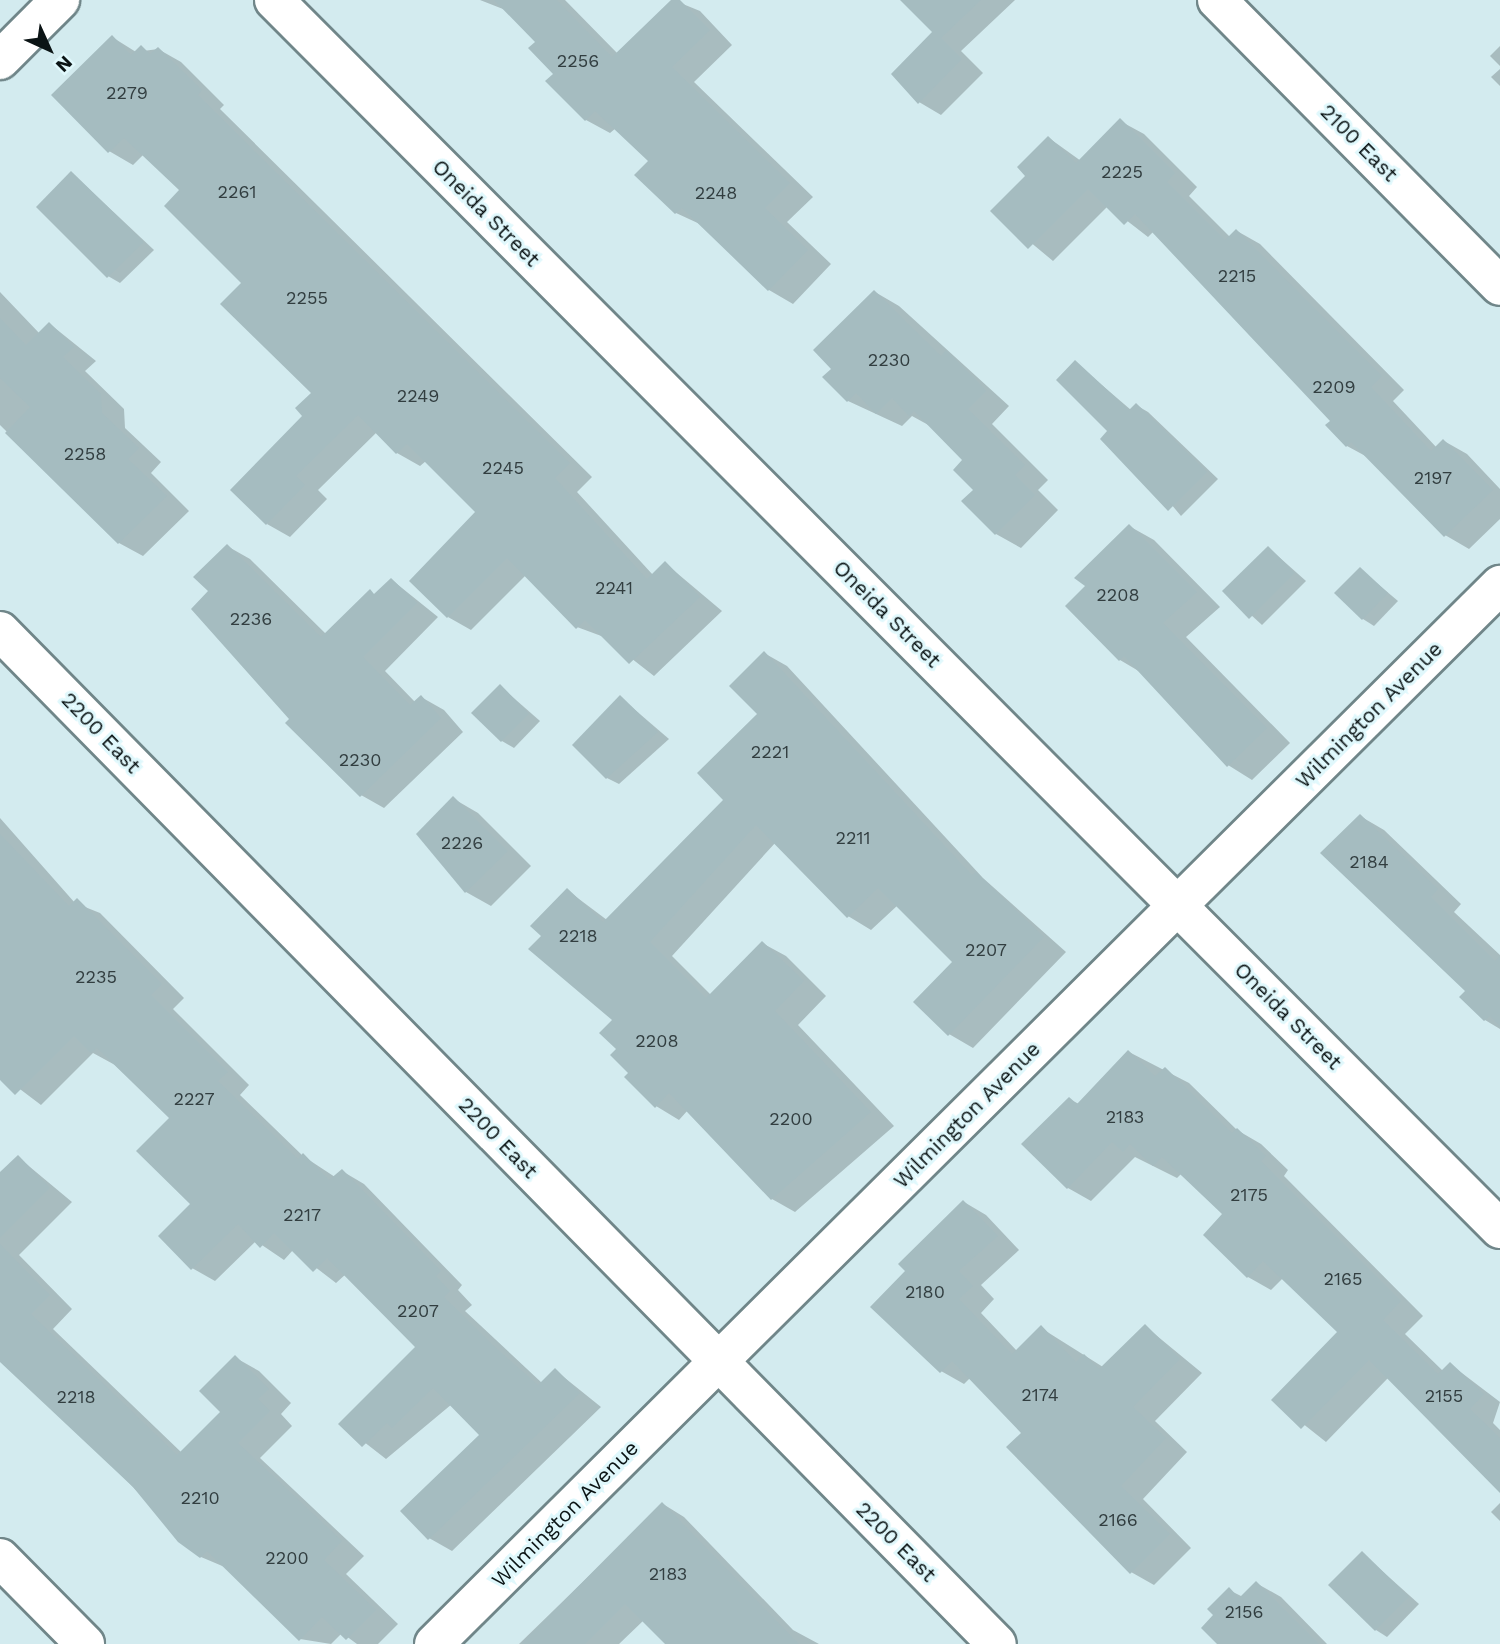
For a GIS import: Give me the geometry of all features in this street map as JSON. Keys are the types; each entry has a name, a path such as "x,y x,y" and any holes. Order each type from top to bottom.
{"street":[{"path":"0,60 60,0"},
{"name":"Oneida Street","path":"274,0 1500,1229"},
{"name":"2100 East","path":"1217,0 1500,286"},
{"name":"Wilmington Avenue","path":"434,1644 1500,585"},
{"name":"2200 East","path":"0,631 997,1644"},
{"path":"0,1558 85,1644"}],"building":[{"path":"494,0 557,0 612,57 671,0 680,0 710,30 672,67 790,183 765,208 808,250 768,291 682,208 675,214 634,175 648,161 595,111 585,121 545,81 553,74 528,48 535,42"},
{"path":"900,0 981,0 941,38 962,59 918,104 891,74 932,32"},
{"path":"112,35 131,55 141,45 150,54 158,47 202,90 198,95 570,463 555,478 647,579 665,561 700,597 629,664 585,620 576,629 507,558 447,618 409,581 475,512 407,444 396,454 358,415 296,476 305,485 266,525 230,490 302,416 295,408 311,393 220,304 241,283 164,206 179,190 124,138 108,153 51,95"},
{"path":"1120,118 1175,173 1167,182 1225,240 1236,229 1382,376 1371,387 1431,451 1443,439 1493,490 1444,537 1351,442 1346,447 1325,425 1330,421 1135,214 1124,225 1088,189 1028,249 990,211 1025,176 1017,167 1048,136 1076,163"},
{"path":"71,171 144,242 107,278 36,207"},
{"path":"874,290 941,356 946,350 986,391 968,409 1025,465 1015,475 1035,495 995,535 961,501 973,490 953,470 962,460 914,411 909,416 892,398 876,414 856,393 847,402 822,377 831,369 813,350"},
{"path":"0,318 26,345 49,322 74,347 63,357 101,394 102,413 139,448 128,459 167,496 118,544 5,433 30,407 0,378"},
{"path":"1075,360 1129,410 1136,403 1207,472 1168,511 1100,439 1107,431 1056,380"},
{"path":"1129,524 1197,592 1163,623 1267,728 1227,767 1124,656 1119,661 1065,606 1085,586 1074,578"},
{"path":"227,544 321,637 370,589 374,594 391,578 417,603 363,657 410,705 421,695 441,718 360,797 285,723 289,719 191,609 208,591 193,577"},
{"path":"1268,546 1295,573 1249,619 1222,591"},
{"path":"1360,567 1388,593 1362,620 1334,593"},
{"path":"764,651 972,875 976,872 1044,937 948,1036 913,1002 952,962 878,888 847,918 756,825 650,942 706,998 762,941 804,981 775,1011 871,1112 771,1200 669,1093 655,1108 624,1077 628,1073 610,1055 616,1049 599,1033 612,1020 528,949 541,936 530,926 567,888 603,922 723,800 697,773 757,714 729,686"},
{"path":"500,684 529,714 501,742 471,713"},
{"path":"620,695 658,732 606,779 572,745"},
{"path":"453,796 508,851 465,893 416,834"},
{"path":"1360,814 1438,889 1431,897 1495,961 1500,956 1500,1026 1490,1016 1484,1021 1459,997 1465,991 1320,853"},
{"path":"0,834 69,906 77,898 162,984 151,995 228,1072 218,1081 298,1159 303,1153 329,1180 342,1169 441,1271 436,1276 450,1291 444,1297 538,1385 555,1368 580,1393 428,1540 400,1511 479,1435 433,1388 392,1428 387,1423 362,1447 338,1424 415,1347 327,1258 313,1272 274,1233 260,1248 238,1224 191,1270 158,1236 190,1204 136,1151 169,1118 97,1048 91,1053 74,1036 15,1095 0,1080"},
{"path":"1128,1050 1155,1076 1165,1067 1232,1133 1237,1128 1266,1156 1261,1161 1401,1301 1383,1320 1438,1374 1450,1362 1484,1394 1470,1409 1500,1438 1500,1493 1369,1360 1301,1429 1271,1400 1337,1332 1263,1261 1247,1278 1203,1235 1222,1214 1162,1157 1153,1166 1130,1144 1123,1152 1112,1142 1067,1189 1021,1144 1069,1097 1077,1104"},
{"path":"18,1155 50,1188 0,1238 0,1172"},
{"path":"963,1200 998,1236 959,1271 973,1286 959,1299 1012,1354 1041,1325 1076,1362 1084,1354 1099,1369 1145,1324 1180,1359 1133,1407 1166,1438 1121,1486 1170,1534 1130,1574 1006,1447 1021,1433 952,1361 940,1373 870,1307 905,1271 898,1264"},
{"path":"0,1244 50,1295 31,1314 177,1455 220,1412 199,1391 235,1355 269,1389 258,1399 270,1411 238,1443 342,1541 324,1560 376,1610 346,1640 322,1617 299,1641 207,1551 200,1558 178,1542 133,1487 0,1362"},
{"path":"662,1502 799,1644 665,1644 625,1604 585,1644 521,1644"},
{"path":"1362,1551 1409,1597 1375,1631 1328,1585"},
{"path":"1256,1581 1319,1644 1217,1644 1201,1628 1213,1615 1207,1609 1229,1587 1239,1598"}]}
